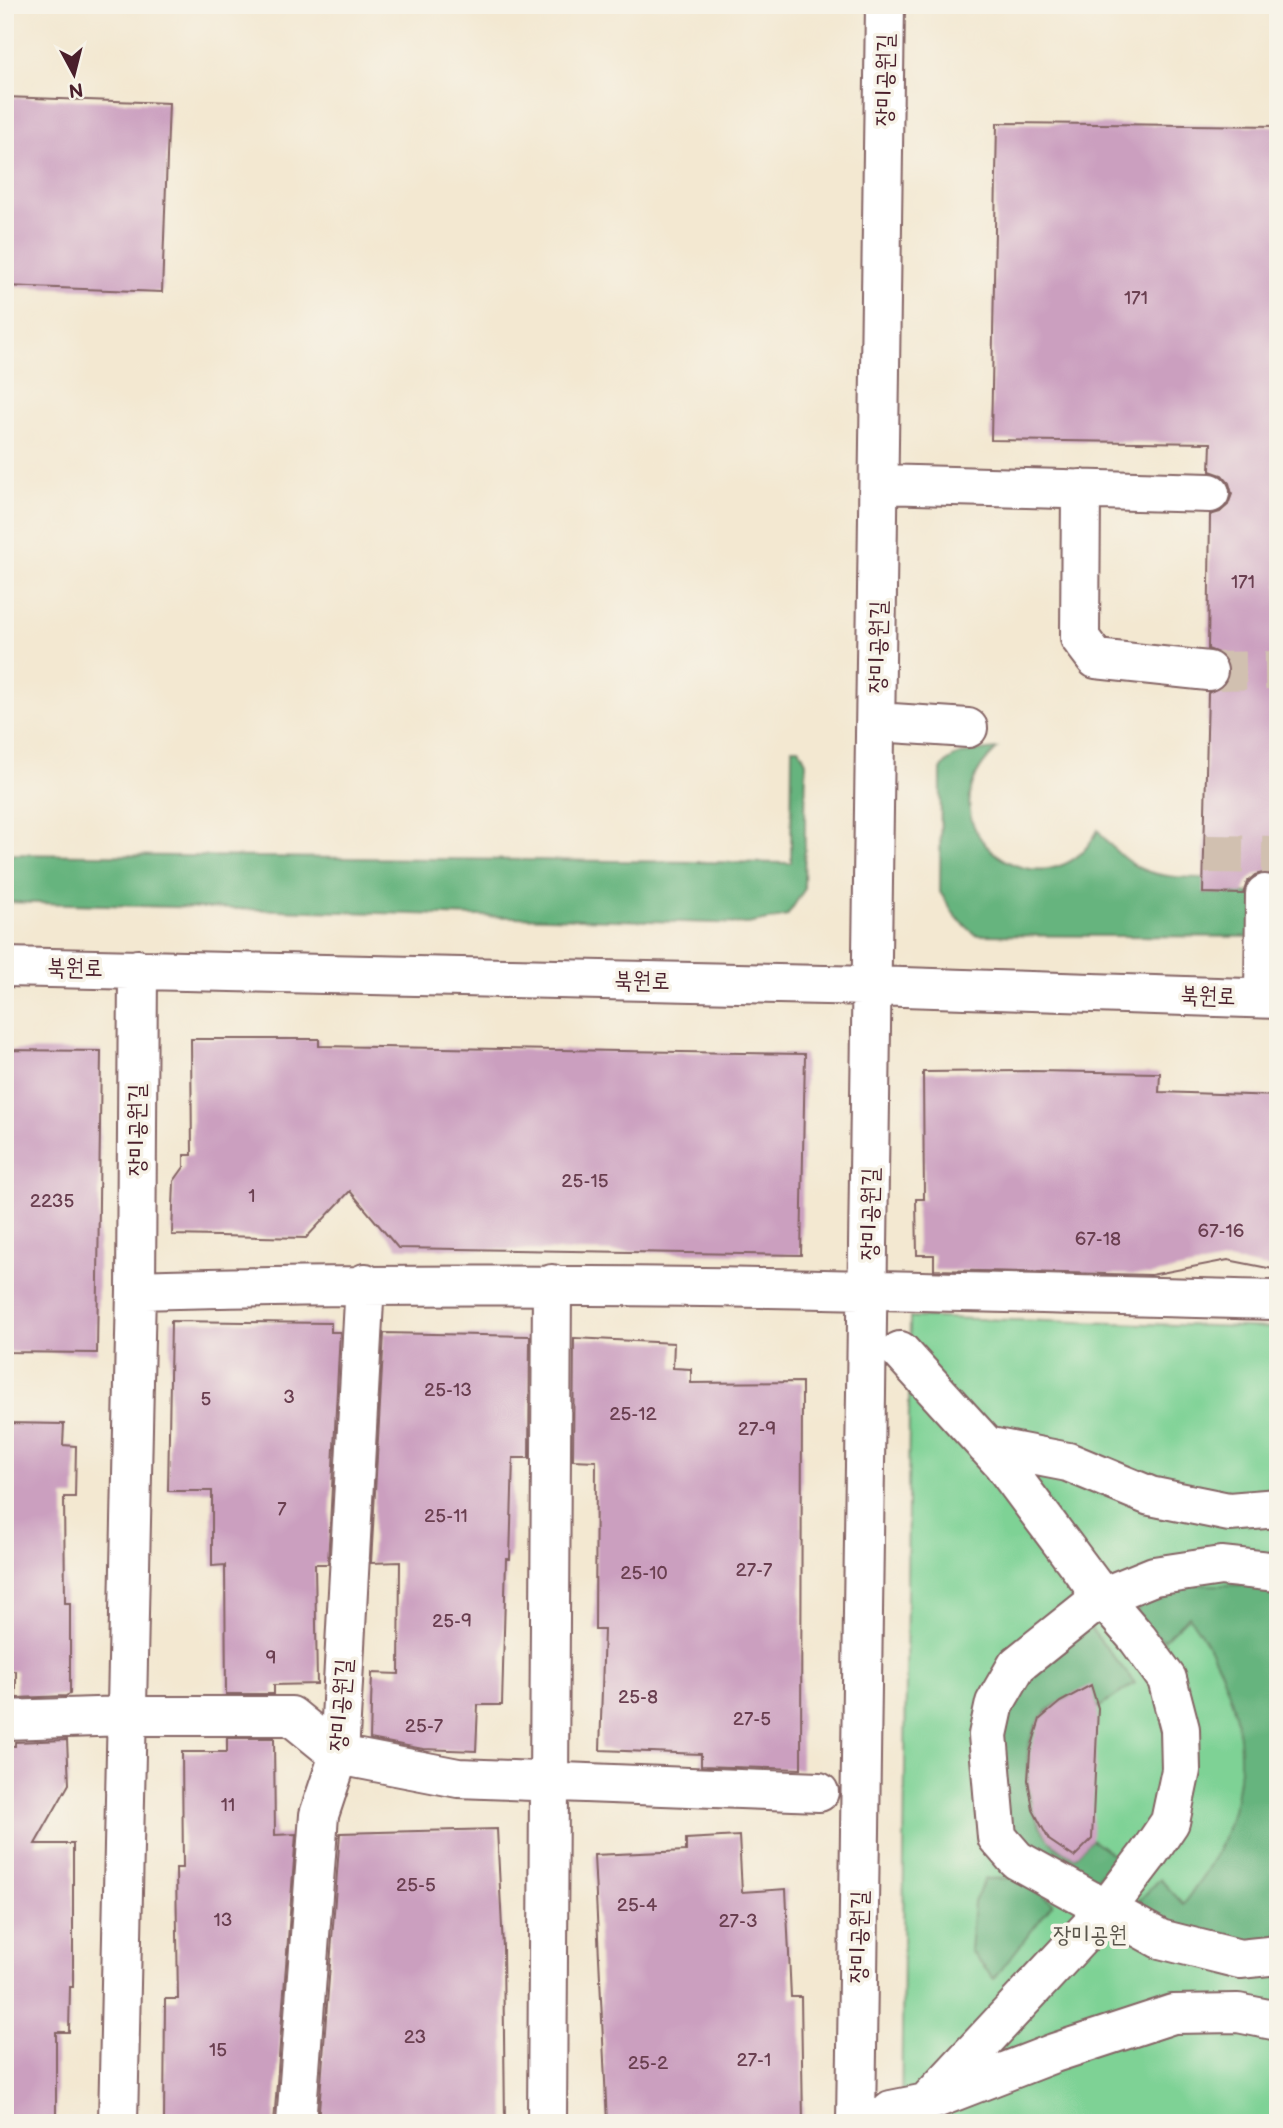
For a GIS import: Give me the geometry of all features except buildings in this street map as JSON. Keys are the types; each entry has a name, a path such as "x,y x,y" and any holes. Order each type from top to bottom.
{"street":[{"name":"장미공원길","path":"886,5 869,1290 891,2112"},
{"path":"879,484 1210,492"},
{"path":"1081,489 1080,638 1096,659 1208,671"},
{"path":"877,722 968,727"},
{"path":"1265,894 1271,998"},
{"name":"북원로","path":"5,967 873,986 1271,998"},
{"name":"장미공원길","path":"118,2123 136,1290 138,970"},
{"name":"장미공원길","path":"136,1290 365,1283 552,1284 1278,1300"},
{"name":"장미공원길","path":"296,2123 319,1815 339,1755 365,1283"},
{"path":"547,2123 552,1284"},
{"path":"891,2112 1105,1911 1170,1822 1181,1770 1181,1728 1167,1679 986,1446 900,1351"},
{"path":"986,1446 1068,1462 1150,1496 1229,1512 1278,1508"},
{"path":"1278,1572 1221,1566 1154,1576 1102,1597 1017,1665 995,1703 988,1735 997,1837 1017,1860 1160,1939 1195,1950 1240,1959 1278,1955"},
{"path":"5,1720 126,1716 291,1716 339,1755 458,1777 551,1783 819,1792"},
{"path":"891,2112 1054,2053 1173,2014 1238,2013 1278,2021"}],"green space":[{"path":"792,748 799,748 806,762 804,890 787,916 748,924 5,902 5,854 791,863"},
{"path":"997,749 975,779 970,809 978,835 997,855 1022,867 1049,869 1076,857 1098,830 1121,856 1143,870 1170,876 1204,878 1204,893 1278,894 1278,937 976,935 956,917 940,892 941,770 951,759 958,756"},
{"name":"장미공원","path":"910,1317 1278,1328 1278,2123 901,2123"},
{"path":"1175,1585 1278,1585 1278,1940 1245,1942 1128,1912 1160,1879 1183,1904 1208,1869 1225,1833 1236,1797 1240,1761 1237,1725 1228,1689 1212,1652 1189,1616 1164,1640 1133,1619 1144,1598"},
{"path":"1086,1623 1135,1683 1098,1708 1088,1688 1049,1709 1039,1720 1033,1733 1027,1764 1034,1812 1050,1841 1074,1857 1092,1839 1117,1858 1091,1884 1020,1843 1003,1814 999,1731 1013,1691"},
{"path":"1016,1878 1053,1903 994,1979 970,1951 974,1902 985,1879"}],"tunnel":[{"path":"1208,671 1278,670"},
{"path":"1205,854 1278,855"}]}
